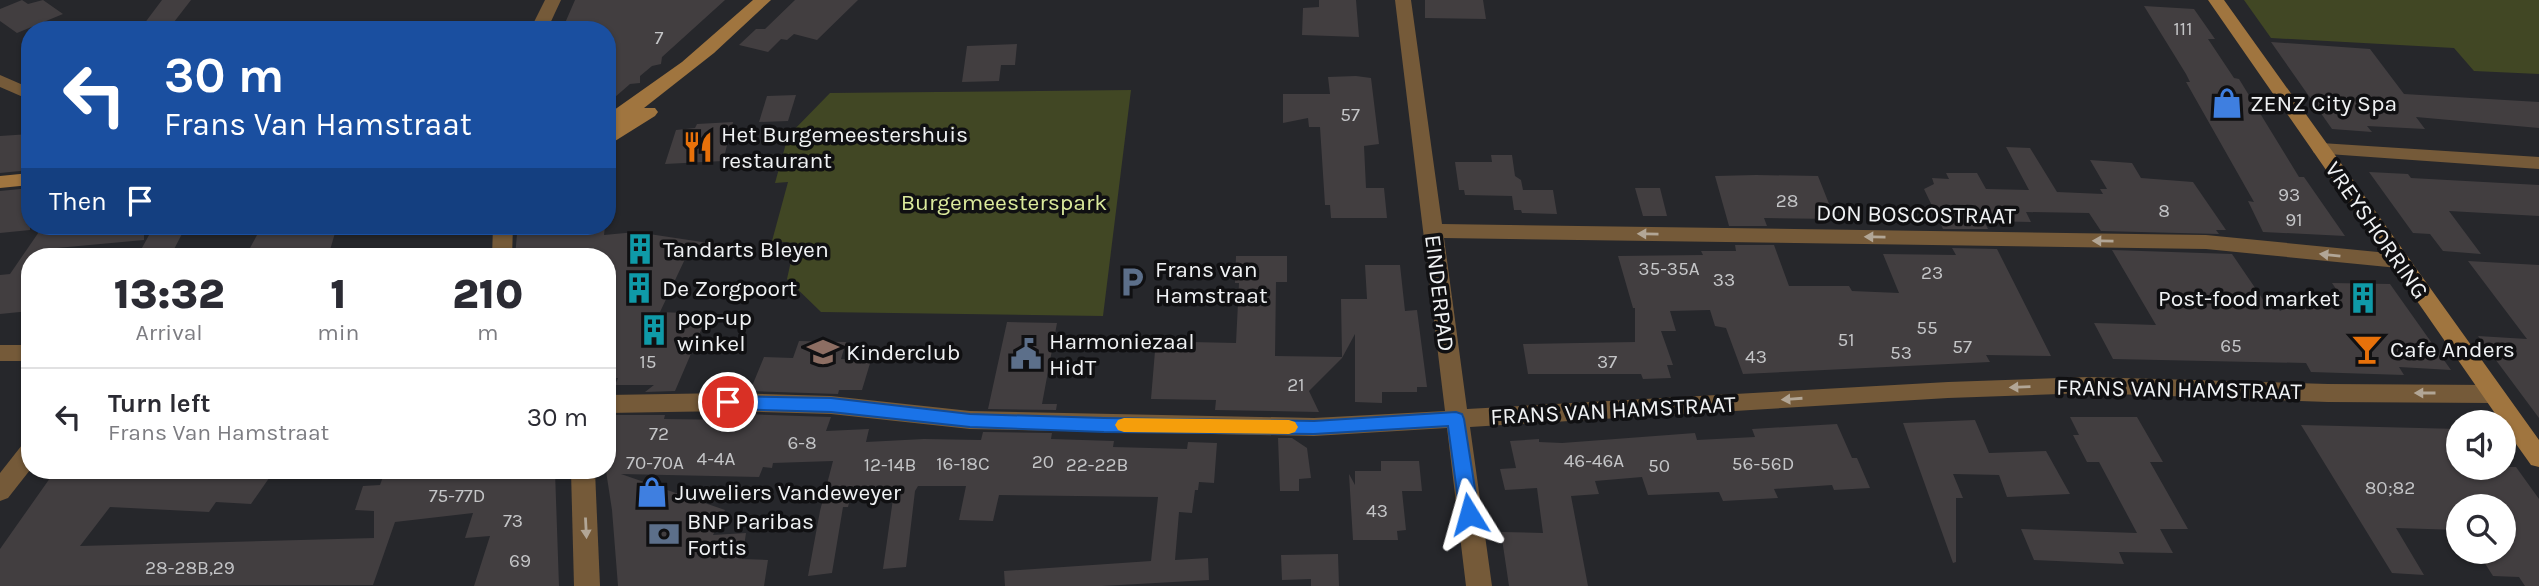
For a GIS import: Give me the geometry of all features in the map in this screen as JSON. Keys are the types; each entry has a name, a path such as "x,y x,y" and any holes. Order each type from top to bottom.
{"main road":[{"path":"616,118 694,64 763,0"},
{"name":"VREYSHORRING","path":"2216,0 2539,458"},
{"path":"616,135 665,99 694,64"},
{"path":"0,182 21,180"}],"street":[{"path":"542,21 552,0"},
{"name":"EINDERPAD","path":"1403,0 1479,586"},
{"path":"0,80 21,90"},
{"path":"2321,149 2539,163"},
{"name":"DON BOSCOSTRAAT","path":"1432,232 2206,242 2398,261"},
{"path":"0,353 21,353"},
{"name":"FRANS VAN HAMSTRAAT","path":"616,404 831,405 970,421 1314,427 1948,390 2088,385 2328,393 2493,394"},
{"path":"0,491 21,464"},
{"path":"583,479 587,586"}],"green space":[{"path":"2244,0 2539,0 2539,74 2474,71 2454,48 2271,38"},
{"name":"Burgemeesterspark","path":"1131,90 1103,316 821,312 787,279 795,243 772,241 788,182 775,183 788,136 830,93"}],"building":[{"path":"22,0 28,4 43,0 63,14 46,21 21,21 21,31 17,33 0,21 0,9"},
{"path":"162,0 191,0 175,21 146,21"},
{"path":"575,0 725,0 662,57 661,64 652,66 640,76 640,83 630,84 616,96 616,21 566,21"},
{"path":"795,0 858,0 817,40 794,34 787,40 781,39 768,52 739,45 756,29 765,29"},
{"path":"1319,0 1356,0 1359,37 1302,35 1303,8 1319,7"},
{"path":"1425,0 1483,0 1486,19 1425,18"},
{"path":"2144,6 2194,9 2215,39 2208,39 2234,78 2239,79 2299,177 2304,177 2345,236 2263,232 2248,201 2254,202 2186,82 2190,82 2186,74"},
{"path":"2271,42 2370,49 2404,94 2539,102 2539,128 2416,117 2425,129 2367,126 2372,132 2332,129"},
{"path":"1017,44 1015,65 1001,65 999,81 962,82 967,46"},
{"path":"1328,77 1371,78 1379,144 1364,146 1366,188 1384,188 1387,218 1331,218 1330,205 1325,205 1320,127 1309,127 1308,118 1283,123 1283,94 1330,94"},
{"path":"796,95 788,121 759,122 767,96"},
{"name":"Het Burgemeestershuis restaurant","path":"733,122 723,161 665,164 676,130 695,128 697,124"},
{"path":"21,135 21,171 0,173 0,136"},
{"path":"2006,147 2030,148 2057,192 2103,194 2100,189 2107,189 2090,160 2132,163 2141,178 2193,182 2226,230 2216,230 2219,234 2101,231 2089,213 2026,212 2031,222 1984,221 1988,229 1943,229 1924,189 1934,184 1932,178 1949,179 1946,173 1977,173 1986,189 2029,190"},
{"path":"1491,155 1512,155 1515,176 1521,180 1523,190 1553,190 1557,214 1522,213 1521,210 1514,210 1512,196 1465,195 1464,190 1459,190 1455,162 1492,162"},
{"path":"2369,172 2408,174 2411,178 2539,185 2539,216 2449,211 2481,254 2443,251 2430,234 2413,233"},
{"path":"1715,176 1818,176 1835,219 1764,218 1767,226 1729,226"},
{"path":"1635,188 1660,188 1667,216 1643,216"},
{"path":"21,189 21,231 0,233 0,191"},
{"path":"636,232 735,247 734,255 685,259 660,312 708,314 675,391 645,392 654,385 616,385 616,248 516,248 517,235 616,235"},
{"path":"37,235 144,235 144,240 28,248"},
{"path":"149,235 181,235 175,248 142,248"},
{"path":"257,235 334,235 331,248 250,248"},
{"path":"1735,245 1774,245 1789,286 1849,286 1852,291 1899,293 1883,254 1956,255 1952,248 1997,249 2051,356 1986,355 1990,362 1743,374 1726,328 1715,326 1710,310 1670,311 1676,331 1661,331 1673,365 1667,365 1671,378 1643,379 1641,374 1528,374 1523,344 1635,342 1635,308 1618,256 1703,255 1701,251 1736,251"},
{"path":"2112,250 2232,254 2264,301 2273,301 2280,311 2297,302 2328,303 2323,295 2340,295 2332,283 2390,284 2451,370 2399,367 2404,375 2311,372 2306,363 2113,359 2094,323 2156,325"},
{"path":"1236,256 1287,256 1287,282 1276,282 1275,356 1342,357 1341,299 1367,299 1365,265 1400,265 1405,311 1417,310 1427,387 1417,387 1417,392 1382,392 1382,403 1355,402 1355,334 1342,358 1309,391 1319,412 1215,410 1216,400 1151,399 1155,351 1190,351 1191,342 1236,343 1239,283 1235,283"},
{"path":"21,258 21,312 0,314 0,275 10,274"},
{"path":"2468,261 2539,265 2539,418 2478,336 2527,339"},
{"name":"Harmoniezaal HidT","path":"1007,322 1057,323 1042,404 1057,404 1056,410 988,409"},
{"path":"799,341 846,342 841,359 871,360 862,390 839,390 838,394 750,391 764,357 793,358"},
{"path":"742,414 831,417 826,431 869,429 866,442 981,440 983,432 1052,433 1051,439 1114,441 1113,447 1187,449 1188,442 1217,443 1214,483 1199,482 1198,490 1195,490 1192,513 1179,512 1175,560 1208,558 1209,580 1102,586 1005,586 1004,571 1151,561 1158,497 999,495 993,521 959,520 966,486 918,486 915,491 906,567 883,569 894,492 851,495 848,507 843,507 832,573 808,576 833,461 773,463 772,468 763,467 759,477 621,474 725,510 713,535 746,533 742,559 768,560 764,586 618,586 607,479 616,479 616,415 739,420"},
{"path":"2070,417 2137,417 2163,462 2150,462 2188,529 2160,529 2173,553 2119,552 2124,564 2034,560 2021,529 2137,533 2099,462 2087,462 2073,435 2079,435"},
{"path":"1975,420 1989,453 2046,451 2070,494 2007,497 1999,475 1953,474 1963,498 1956,498 1956,562 1953,563 1903,423"},
{"path":"1837,424 1852,458 1857,458 1870,488 1834,490 1832,485 1774,489 1778,498 1723,501 1719,492 1648,495 1642,477 1595,481 1599,494 1571,496 1588,586 1509,586 1501,532 1543,533 1537,488 1505,490 1500,469 1516,468 1510,441 1539,439 1539,442 1562,443 1695,433 1697,440 1755,437 1752,429"},
{"path":"2301,425 2446,429 2446,480 2516,480 2516,467 2539,499 2539,586 2525,586 2519,577 2493,576 2485,564 2516,564 2516,494 2446,494 2446,530 2396,528 2424,575 2392,573"},
{"path":"1278,438 1292,438 1307,448 1311,478 1299,479 1299,491 1280,491"},
{"path":"1381,461 1419,461 1422,491 1402,491 1406,530 1397,531 1398,540 1353,540 1349,474 1355,485 1355,471 1381,471"},
{"path":"49,479 268,479 251,504 216,502 209,512 110,507 80,546 374,538 374,511 355,510 363,486 380,485 382,479 555,479 559,586 474,586 490,536 465,538 473,513 395,522 373,585 0,586 0,549"},
{"path":"1338,554 1339,586 1311,586 1311,579 1282,580 1281,555"}],"slow traffic":[{"path":"1124,425 1289,427"}],"place":[{"name":"ZENZ City Spa","path":"2227,103"},
{"name":"Het Burgemeestershuis restaurant","path":"698,147"},
{"name":"Tandarts Bleyen","path":"640,249"},
{"name":"Frans van Hamstraat","path":"1132,282"},
{"name":"De Zorgpoort","path":"639,288"},
{"name":"Post-food market","path":"2363,298"},
{"name":"pop-up winkel","path":"654,330"},
{"name":"Cafe Anders","path":"2367,349"},
{"name":"Kinderclub","path":"823,352"},
{"name":"Harmoniezaal HidT","path":"1026,354"},
{"name":"Juweliers Vandeweyer","path":"652,492"},
{"name":"BNP Paribas Fortis","path":"664,534"}],"route":[{"path":"728,402 831,405 970,421 1104,425 1314,427 1456,419 1469,514"}]}
